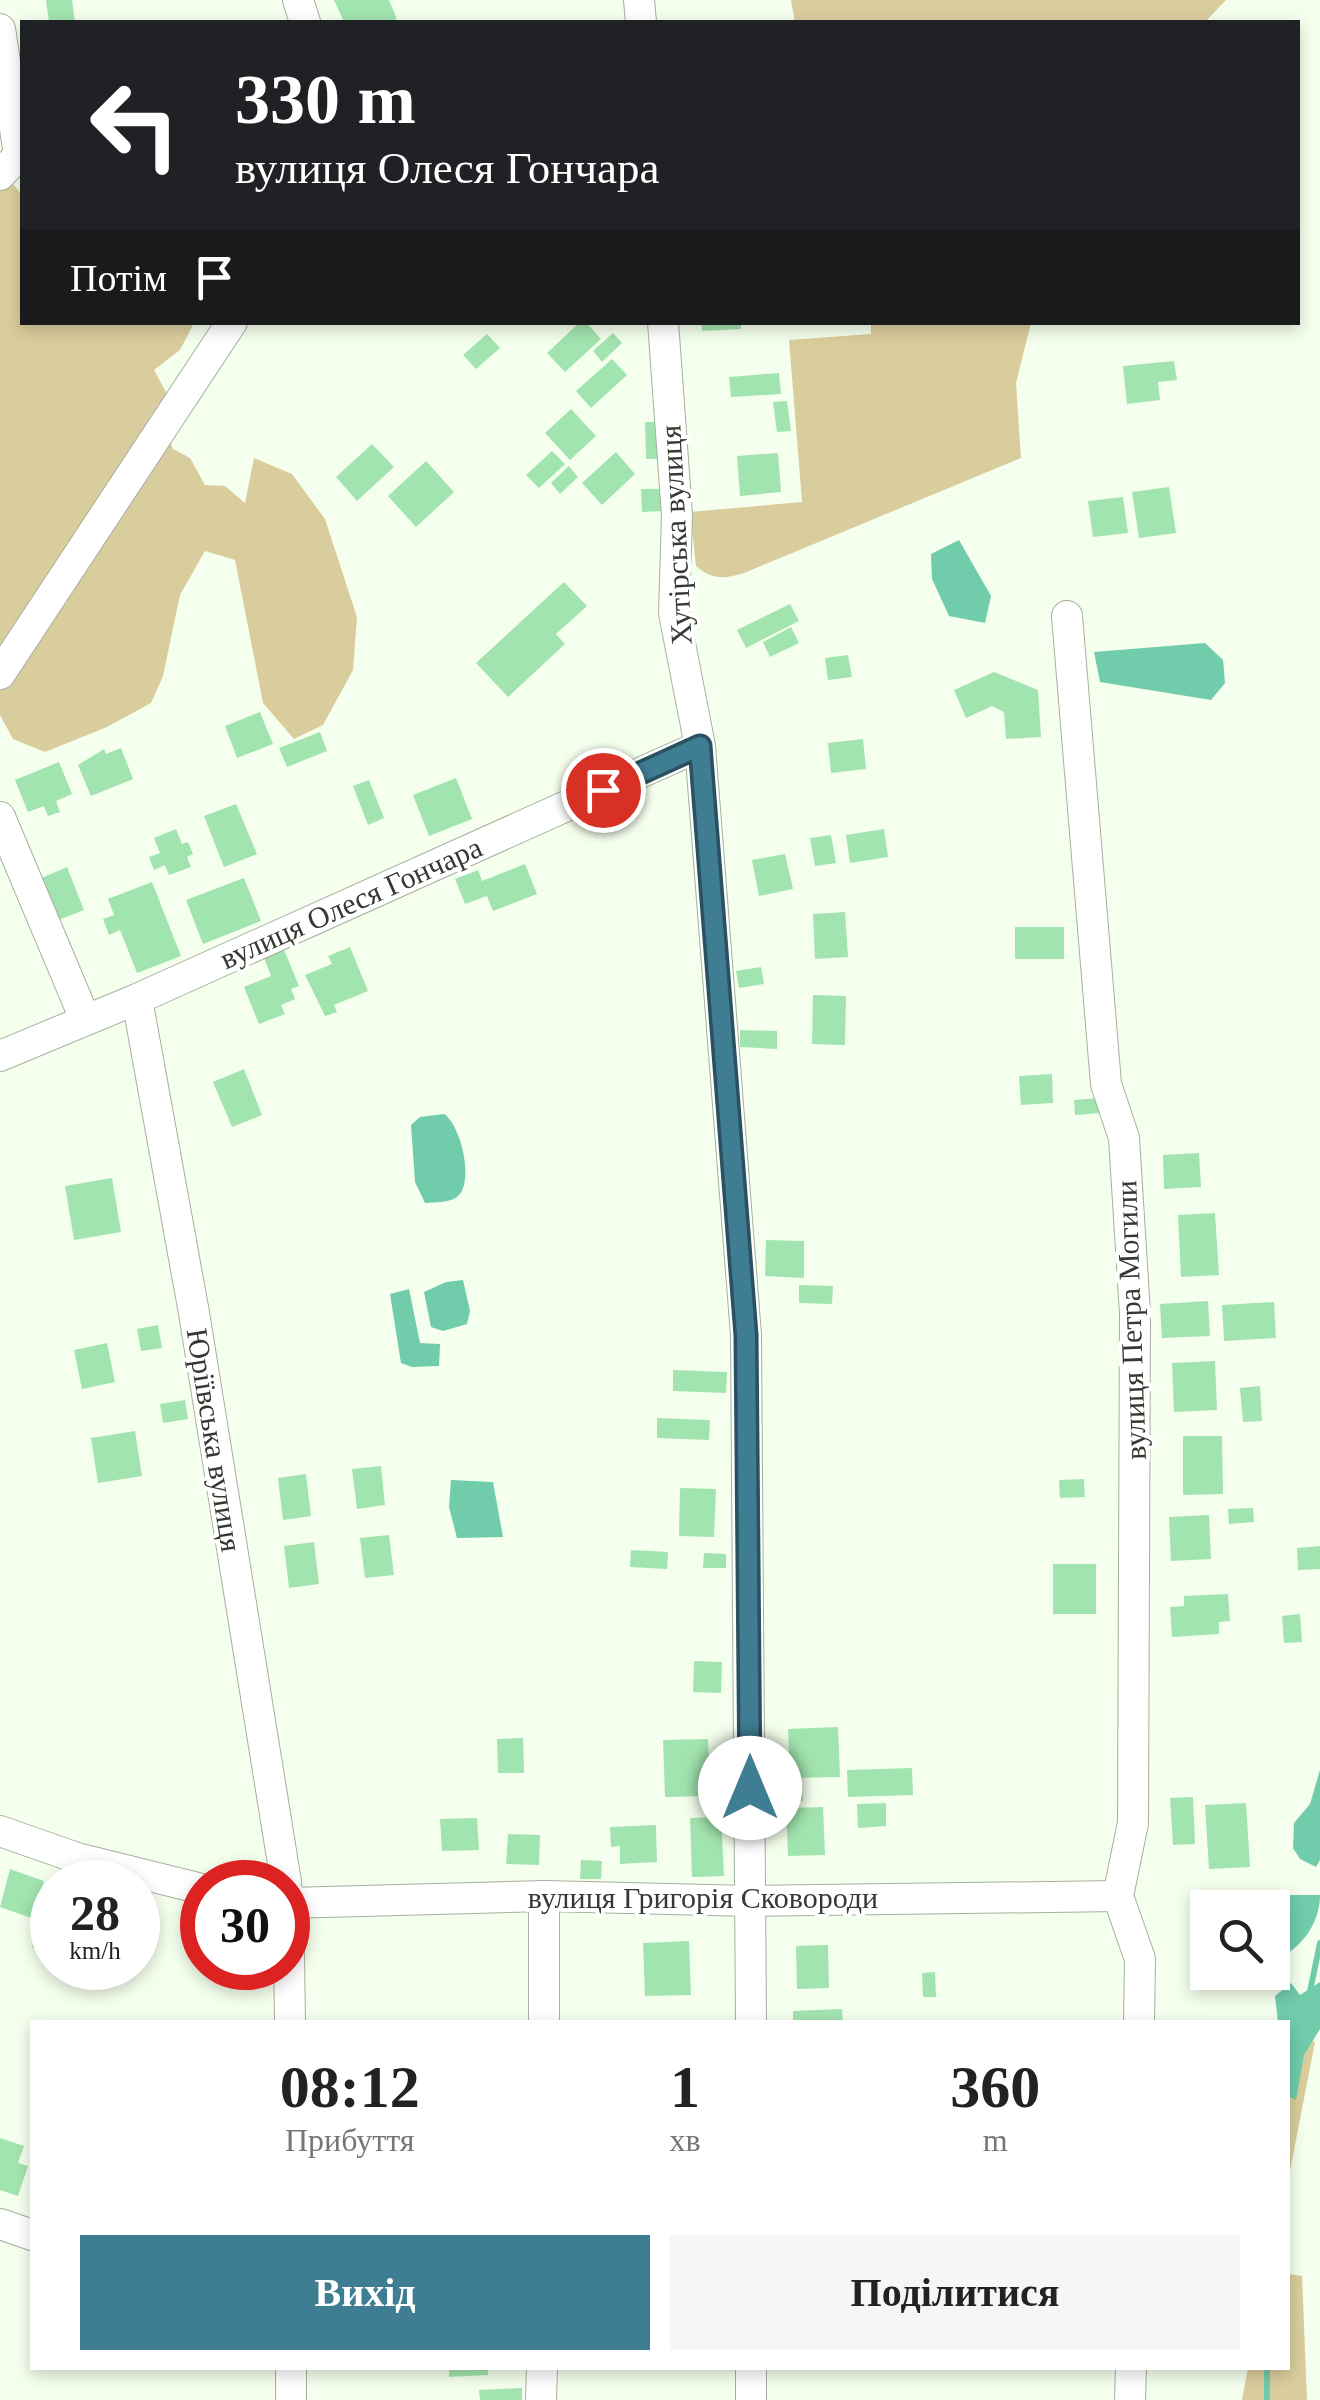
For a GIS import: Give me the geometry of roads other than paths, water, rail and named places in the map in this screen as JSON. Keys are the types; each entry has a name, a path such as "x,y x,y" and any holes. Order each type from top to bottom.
{"street":[{"path":"0,29 19,155 0,174"},
{"path":"0,674 230,325"},
{"name":"Хутірська вулиця","path":"663,325 676,515 674,613 700,746 746,1335 751,2020"},
{"name":"вулиця Петра Могили","path":"1067,616 1106,1084 1124,1138 1135,1312 1134,1823 1118,1896"},
{"name":"вулиця Олеся Гончара","path":"0,1056 137,999 700,746"},
{"path":"0,817 85,1019"},
{"name":"Юріївська вулиця","path":"137,999 194,1313 282,1860"},
{"path":"0,1831 77,1858 180,1884"},
{"name":"вулиця Григорія Сковороди","path":"310,1896 750,1901 1118,1896"},
{"path":"544,1896 544,2020"},
{"path":"1118,1896 1140,1960 1139,2020"},
{"name":"Юріївська вулиця","path":"289,1990 290,2020"},
{"path":"0,2224 30,2234"},
{"path":"291,2370 291,2400"},
{"path":"542,2370 542,2400"},
{"path":"751,2370 751,2400"},
{"path":"1130,2400 1131,2370"}],"waterway":[{"path":"1309,1996 1320,1943"},
{"path":"1267,2370 1267,2400"}]}
